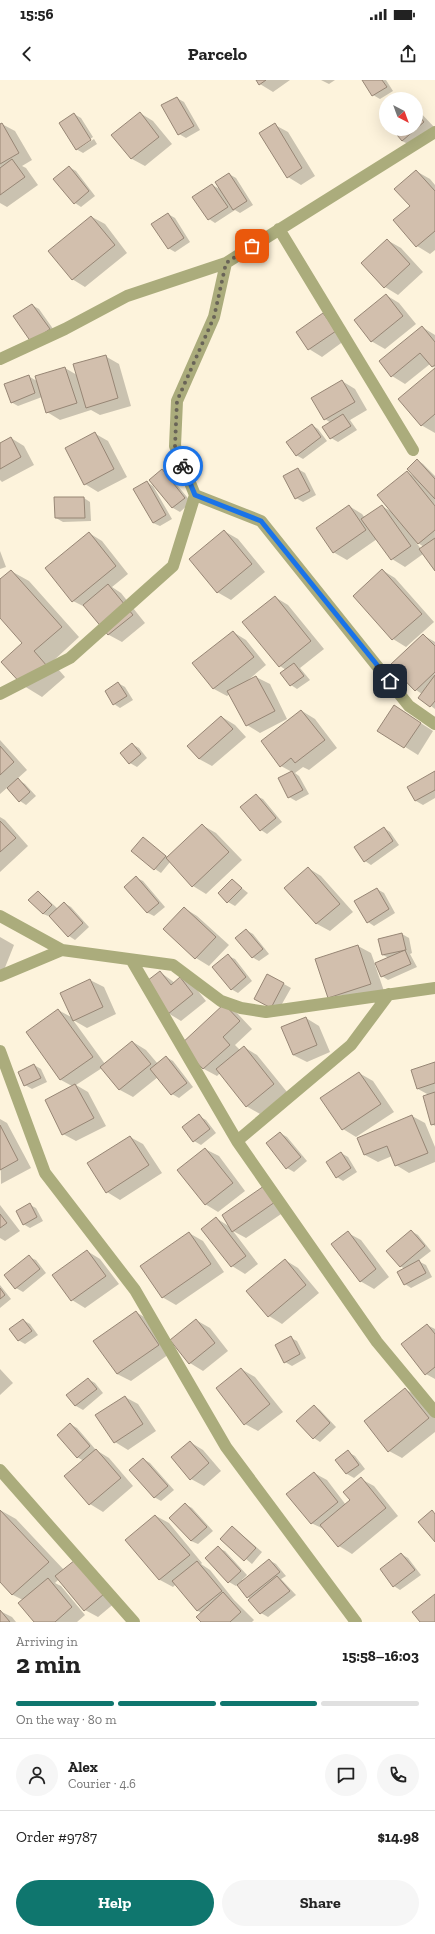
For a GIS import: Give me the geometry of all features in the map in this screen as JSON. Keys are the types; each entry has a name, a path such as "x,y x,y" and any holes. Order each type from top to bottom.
{"street":[{"path":"0,359 65,329 127,296 226,263 435,132"},
{"path":"279,229 413,450"},
{"path":"0,694 70,658 173,566 195,495 175,446 177,401 214,317 226,263"},
{"path":"195,495 261,521 410,706 435,724"},
{"path":"0,916 62,950 173,966 221,1001 241,1008 266,1012 435,988"},
{"path":"0,976 62,950"},
{"path":"132,961 237,1141 377,1342 435,1412"},
{"path":"237,1141 351,1045 389,994"},
{"path":"0,1052 45,1173 135,1290 226,1447 356,1622"},
{"path":"0,1470 134,1622"}],"building":[{"path":"256,80 266,80 259,85"},
{"path":"362,80 382,80 387,87 372,96"},
{"path":"177,97 194,126 178,135 161,105"},
{"path":"140,112 159,137 131,159 111,135"},
{"path":"74,113 91,140 76,150 59,123"},
{"path":"2,123 19,153 0,164 0,124"},
{"path":"275,123 302,168 287,178 259,133"},
{"path":"398,136 408,136 402,141"},
{"path":"12,159 25,177 0,195 0,168"},
{"path":"69,166 89,191 74,204 53,179"},
{"path":"416,170 435,191 435,231 416,247 393,220 410,206 394,189"},
{"path":"229,173 247,201 233,210 215,182"},
{"path":"212,184 228,207 208,220 192,197"},
{"path":"168,213 184,238 168,249 151,224"},
{"path":"91,216 115,245 72,280 48,251"},
{"path":"387,239 410,264 384,288 361,263"},
{"path":"386,294 403,316 371,342 354,320"},
{"path":"32,304 50,329 31,342 13,316"},
{"path":"323,313 336,331 308,350 296,332"},
{"path":"422,326 435,342 435,365 432,367 420,353 391,377 379,361"},
{"path":"106,355 118,398 86,408 73,364"},
{"path":"65,367 77,403 46,413 35,376"},
{"path":"435,368 435,414 421,426 398,399"},
{"path":"29,375 35,393 11,403 4,384"},
{"path":"342,380 355,402 324,420 311,398"},
{"path":"343,414 351,426 330,439 322,427"},
{"path":"312,424 321,437 296,456 286,442"},
{"path":"95,432 114,469 84,485 65,448"},
{"path":"11,437 21,457 0,469 0,443"},
{"path":"417,459 435,479 435,499 407,469"},
{"path":"298,468 310,491 295,499 283,476"},
{"path":"162,469 185,498 172,508 149,480"},
{"path":"407,471 435,506 435,530 418,544 377,495"},
{"path":"147,481 166,515 153,523 133,489"},
{"path":"54,497 84,497 85,518 55,518"},
{"path":"349,505 366,530 333,553 316,528"},
{"path":"382,505 411,546 391,560 361,519"},
{"path":"224,530 252,564 217,593 189,559"},
{"path":"89,532 116,566 72,602 45,568"},
{"path":"435,538 435,571 419,549"},
{"path":"382,569 422,614 392,640 353,596"},
{"path":"11,570 62,627 34,651 47,666 24,687 1,662 22,643 0,618 0,579"},
{"path":"108,584 133,615 108,635 83,605"},
{"path":"275,596 311,641 279,667 242,622"},
{"path":"233,631 254,657 213,689 192,663"},
{"path":"423,634 435,646 435,672 415,691 390,665"},
{"path":"294,663 304,676 290,686 280,673"},
{"path":"435,675 435,701 430,707 418,698"},
{"path":"256,676 275,711 246,726 227,691"},
{"path":"118,682 127,696 113,705 105,691"},
{"path":"394,705 421,723 404,748 377,731"},
{"path":"301,710 325,740 295,763 291,758 280,767 261,741"},
{"path":"221,716 233,729 199,759 187,746"},
{"path":"132,743 141,754 129,764 120,753"},
{"path":"0,746 14,762 0,775"},
{"path":"292,771 303,790 288,798 278,778"},
{"path":"435,771 435,790 415,801 407,787"},
{"path":"18,778 30,792 19,802 7,788"},
{"path":"256,794 276,818 260,831 240,807"},
{"path":"0,821 16,838 0,852"},
{"path":"202,824 229,852 192,887 166,858"},
{"path":"384,827 393,841 364,862 354,847"},
{"path":"143,837 166,856 154,870 131,851"},
{"path":"308,867 340,904 316,924 284,888"},
{"path":"136,876 159,903 147,913 124,887"},
{"path":"232,879 242,888 227,903 218,893"},
{"path":"377,888 389,909 367,923 354,901"},
{"path":"38,891 52,905 43,914 28,900"},
{"path":"64,902 83,923 68,937 49,916"},
{"path":"184,907 216,937 195,959 163,929"},
{"path":"246,929 263,949 252,958 235,938"},
{"path":"402,933 406,950 382,955 378,939"},
{"path":"358,945 371,984 328,998 315,959"},
{"path":"405,950 411,964 381,977 375,963"},
{"path":"228,954 246,977 231,990 212,967"},
{"path":"160,971 171,985 180,977 193,994 168,1014 143,984"},
{"path":"267,974 284,983 271,1008 254,999"},
{"path":"90,979 103,1007 73,1021 60,993"},
{"path":"224,1004 240,1021 223,1037 230,1045 203,1069 180,1045"},
{"path":"58,1009 93,1057 60,1080 26,1032"},
{"path":"306,1017 317,1045 293,1055 281,1027"},
{"path":"132,1041 151,1064 119,1090 100,1067"},
{"path":"244,1046 274,1084 246,1107 216,1069"},
{"path":"166,1056 187,1083 171,1095 150,1069"},
{"path":"435,1062 435,1083 417,1089 411,1070"},
{"path":"34,1064 41,1078 24,1086 18,1072"},
{"path":"359,1072 381,1104 342,1130 320,1098"},
{"path":"75,1084 94,1118 62,1135 45,1100"},
{"path":"435,1092 435,1124 431,1125 423,1096"},
{"path":"199,1114 210,1129 193,1142 182,1127"},
{"path":"412,1115 428,1153 395,1166 387,1146 364,1155 357,1138"},
{"path":"0,1125 18,1160 0,1170"},
{"path":"280,1132 301,1157 286,1169 266,1143"},
{"path":"130,1136 149,1165 106,1193 87,1163"},
{"path":"205,1148 233,1183 205,1205 177,1170"},
{"path":"341,1152 351,1168 336,1178 326,1162"},
{"path":"264,1186 275,1202 232,1232 222,1215"},
{"path":"30,1203 37,1217 23,1225 16,1211"},
{"path":"0,1214 7,1223 0,1228"},
{"path":"216,1217 246,1256 231,1267 201,1229"},
{"path":"411,1230 425,1246 400,1267 386,1251"},
{"path":"348,1231 376,1269 360,1282 331,1244"},
{"path":"189,1232 211,1264 162,1298 140,1266"},
{"path":"87,1250 106,1276 71,1301 52,1275"},
{"path":"29,1255 40,1269 15,1289 4,1275"},
{"path":"285,1259 306,1285 268,1317 246,1291"},
{"path":"419,1260 426,1273 404,1285 397,1272"},
{"path":"0,1288 5,1295 0,1299"},
{"path":"136,1311 159,1345 117,1374 93,1341"},
{"path":"23,1319 32,1331 18,1341 9,1329"},
{"path":"196,1319 215,1343 189,1364 170,1340"},
{"path":"427,1324 435,1334 435,1367 425,1375 401,1344"},
{"path":"291,1336 300,1354 284,1363 275,1345"},
{"path":"241,1368 270,1404 244,1425 216,1388"},
{"path":"88,1378 97,1389 75,1406 66,1395"},
{"path":"405,1388 429,1418 388,1452 364,1421"},
{"path":"125,1396 143,1424 114,1443 95,1415"},
{"path":"314,1405 330,1423 313,1439 296,1421"},
{"path":"70,1423 90,1446 77,1458 57,1435"},
{"path":"190,1441 209,1463 190,1480 171,1457"},
{"path":"96,1449 121,1478 89,1505 64,1476"},
{"path":"348,1450 359,1465 346,1474 335,1460"},
{"path":"143,1458 168,1486 154,1498 129,1470"},
{"path":"314,1472 338,1502 311,1524 286,1494"},
{"path":"361,1477 386,1508 338,1547 320,1525 350,1500 343,1492"},
{"path":"185,1503 207,1527 191,1541 169,1518"},
{"path":"0,1510 49,1562 12,1595 0,1582"},
{"path":"432,1510 435,1514 435,1542 418,1522"},
{"path":"155,1515 190,1555 159,1580 125,1540"},
{"path":"232,1526 256,1548 244,1561 220,1539"},
{"path":"218,1546 241,1571 228,1583 205,1558"},
{"path":"401,1553 415,1570 393,1587 380,1569"},
{"path":"269,1559 280,1572 247,1598 237,1585"},
{"path":"75,1560 104,1594 84,1611 55,1576"},
{"path":"197,1561 222,1591 197,1611 172,1581"},
{"path":"277,1576 290,1591 260,1614 248,1600"},
{"path":"48,1578 72,1607 55,1622 34,1622 18,1603"},
{"path":"223,1592 241,1612 230,1622 201,1622 196,1617"},
{"path":"435,1594 435,1622 420,1622 412,1612"},
{"path":"0,1610 10,1622 0,1622"}],"way so far":[{"path":"183,466 175,446 177,401 214,317 226,263 252,246"}],"route":[{"path":"183,466 195,495 261,521 390,681"}]}
